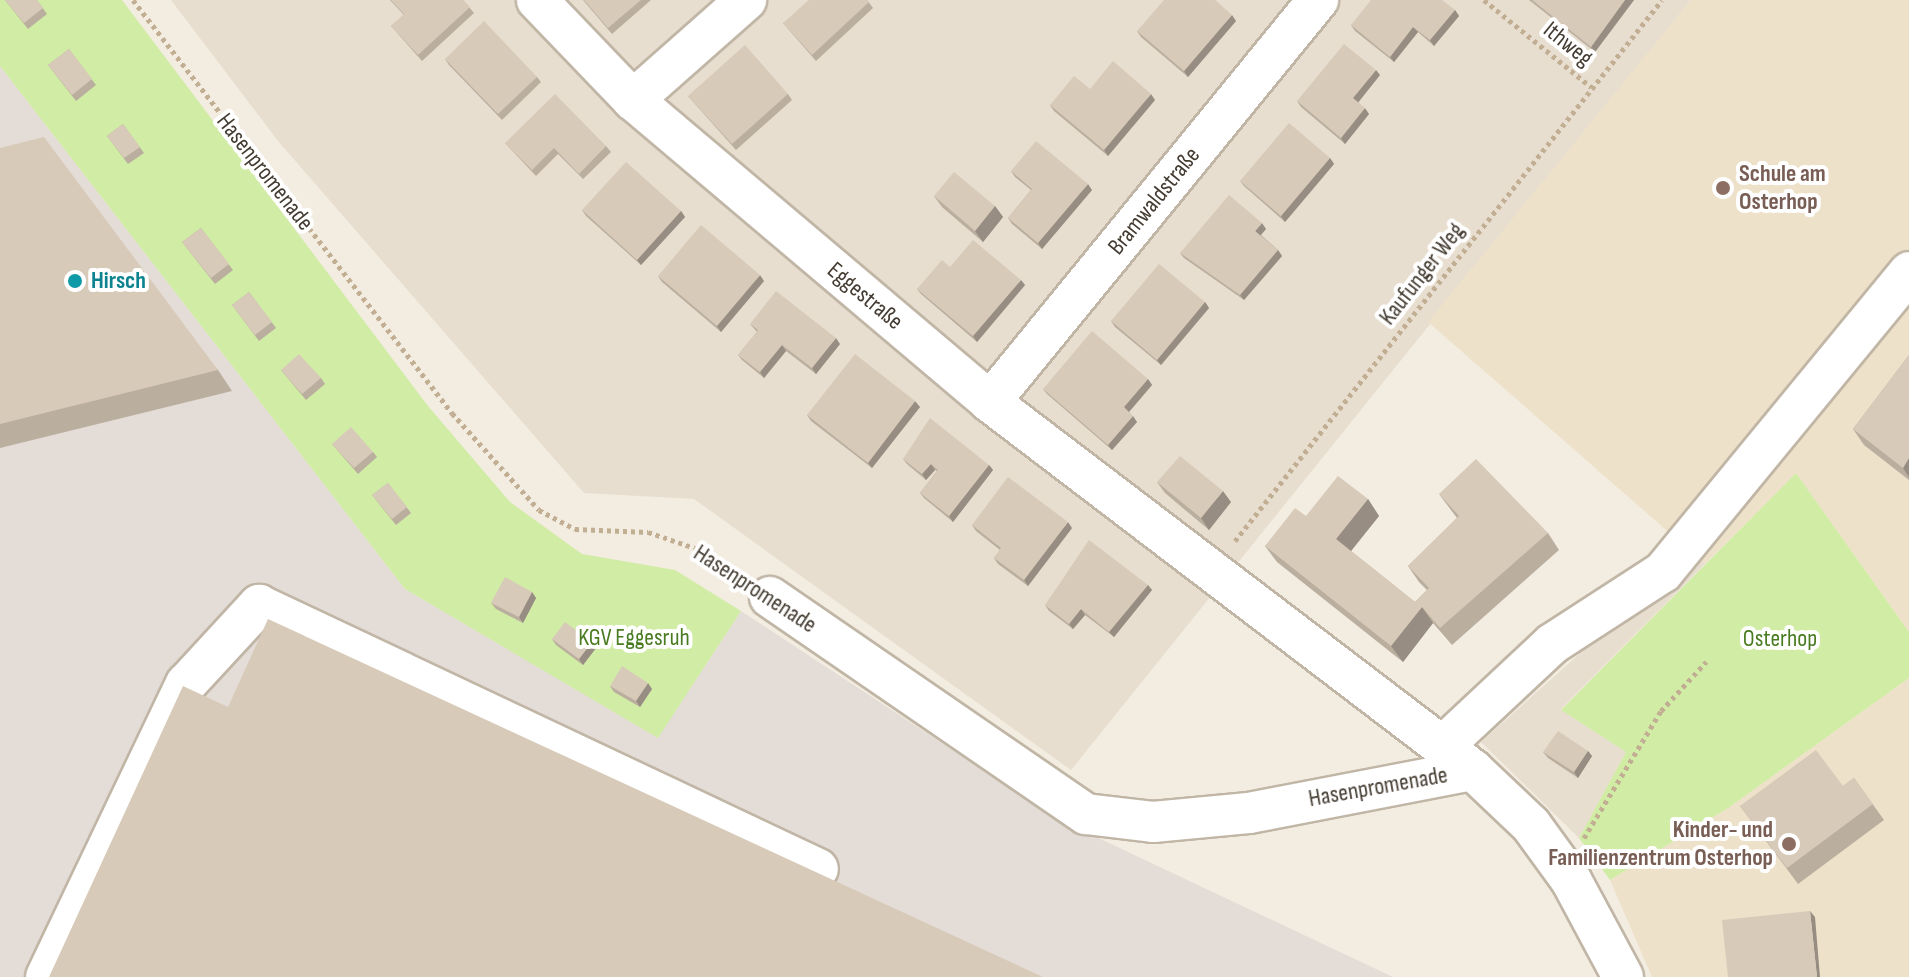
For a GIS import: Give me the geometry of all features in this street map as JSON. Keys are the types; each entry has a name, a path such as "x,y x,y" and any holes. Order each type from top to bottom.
{"street":[{"name":"Eggestraße","path":"537,0 633,100 990,402 1211,570"},
{"path":"633,100 746,0"},
{"name":"Bramwaldstraße","path":"990,402 1318,0"},
{"path":"1458,758 1476,707 1552,644 1663,572 1909,272"},
{"path":"1211,570 1458,758 1531,825 1563,869 1623,977"},
{"name":"Hasenpromenade","path":"770,597 1086,814 1153,822 1249,813 1458,758"},
{"path":"46,977 186,684 259,605 818,869"}],"path":[{"name":"Hasenpromenade","path":"133,0 452,413 539,510 575,529 648,532 701,550 770,597"},
{"name":"Ithweg","path":"1484,0 1591,87"},
{"name":"Kaufunger Weg","path":"1211,570 1662,0"},
{"path":"1563,869 1661,711 1706,662"}],"shaded area":[{"path":"171,0 1691,0 1071,770 694,499 584,493 278,141"},
{"name":"Schule am Osterhop","path":"1691,0 1909,0 1909,632 1796,473 1705,564 1428,322"},
{"path":"0,66 405,589 658,737 741,611 1056,818 1393,977 0,977"},
{"path":"1694,551 1705,564 1561,709 1626,752 1579,838 1481,742"},
{"name":"Kinder- und Familienzentrum Osterhop","path":"1909,678 1909,977 1652,977 1610,880 1728,808"}],"green space":[{"name":"KGV Eggesruh","path":"0,0 122,0 428,406 510,502 582,554 675,570 741,611 658,738 405,589 0,66"},
{"name":"Osterhop","path":"1796,473 1909,632 1909,678 1728,808 1610,880 1579,838 1626,752 1561,710"}],"building":[{"path":"5,0 37,0 43,8 24,23"},
{"path":"391,0 463,0 470,7 418,55 391,26 404,14"},
{"path":"584,0 641,0 608,28"},
{"path":"809,0 869,2 812,55 783,23"},
{"path":"1164,0 1215,0 1232,15 1184,71 1137,31"},
{"path":"1371,0 1442,0 1455,10 1430,40 1413,27 1390,57 1351,25"},
{"path":"1532,0 1625,0 1591,47"},
{"path":"484,21 537,77 498,114 445,59"},
{"path":"1344,44 1376,70 1353,98 1365,108 1341,138 1297,101"},
{"path":"745,45 788,94 732,144 688,96"},
{"path":"69,49 92,79 72,95 48,65"},
{"path":"1113,61 1151,94 1104,150 1050,105 1074,76 1090,89"},
{"path":"555,94 606,146 579,174 554,148 532,170 505,143"},
{"path":"1289,123 1330,158 1281,216 1240,181"},
{"path":"123,124 140,147 124,158 107,136"},
{"name":"Hirsch","path":"44,137 218,370 0,424 0,148"},
{"path":"1036,141 1088,184 1038,243 1008,218 1032,189 1011,171"},
{"path":"626,162 681,211 637,260 582,210"},
{"path":"954,172 995,206 975,231 934,196"},
{"path":"1229,195 1262,223 1255,231 1278,250 1240,295 1180,253"},
{"path":"701,225 760,275 717,326 658,276"},
{"path":"201,228 229,264 211,278 182,242"},
{"path":"973,240 1021,280 973,336 917,289 942,260 950,267"},
{"path":"1159,264 1205,302 1157,360 1111,321"},
{"path":"776,291 836,338 812,368 782,345 760,372 738,355 758,330 750,324"},
{"path":"249,292 272,322 255,335 232,305"},
{"path":"1092,331 1148,379 1124,407 1133,416 1108,445 1043,389"},
{"path":"299,354 321,378 302,394 281,370"},
{"path":"855,354 915,401 868,463 807,415"},
{"path":"1909,355 1909,458 1903,468 1853,429"},
{"path":"930,418 989,465 949,516 920,493 938,470 931,464 922,474 903,459"},
{"path":"351,427 373,452 354,468 332,444"},
{"path":"1180,456 1223,491 1201,518 1157,482"},
{"path":"1476,459 1548,533 1440,628 1422,607 1391,646 1265,546 1295,508 1306,516 1338,476 1368,499 1336,539 1415,602 1429,588 1408,566 1459,516 1439,494"},
{"path":"1008,477 1068,522 1024,580 994,558 1001,548 972,525"},
{"path":"388,483 407,507 392,519 372,495"},
{"path":"1089,540 1148,585 1109,632 1081,609 1069,624 1045,605"},
{"path":"505,577 532,592 519,617 491,603"},
{"path":"268,619 1043,977 49,977 183,686 228,707"},
{"path":"565,622 592,642 579,659 552,639"},
{"path":"622,666 648,683 636,701 610,686"},
{"path":"1558,731 1588,751 1574,772 1543,752"},
{"path":"1816,750 1843,786 1854,778 1873,804 1787,868 1740,806"},
{"path":"1810,911 1817,977 1728,977 1722,920"}],"place":[{"name":"Schule am Osterhop","path":"1723,188"},
{"name":"Hirsch","path":"75,281"},
{"name":"Kinder- und Familienzentrum Osterhop","path":"1789,844"}]}
